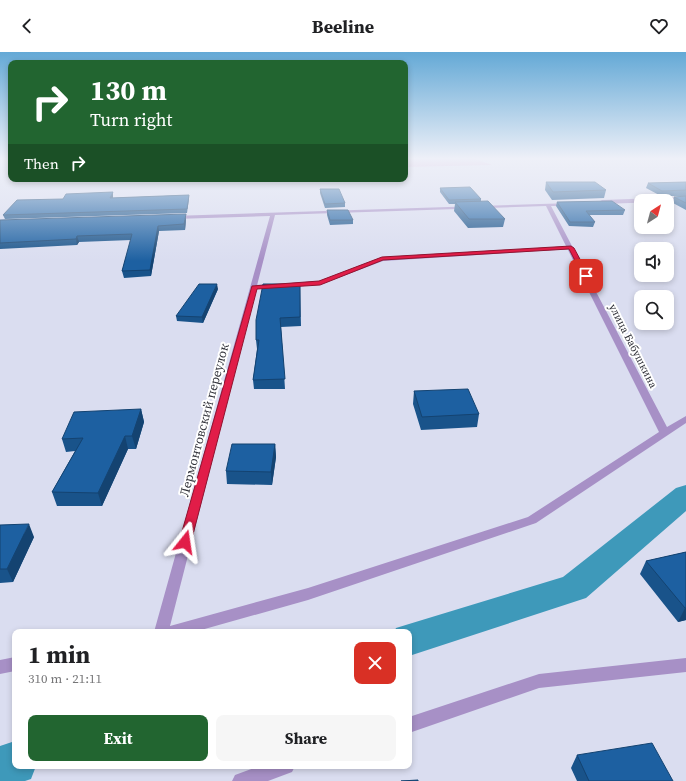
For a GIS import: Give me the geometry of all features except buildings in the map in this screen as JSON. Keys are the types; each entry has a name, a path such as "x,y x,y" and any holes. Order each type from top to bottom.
{"street":[{"path":"594,203 686,199"},
{"path":"164,218 579,203"},
{"name":"улица Бабушкина","path":"548,205 665,433"},
{"name":"Лермонтовский переулок","path":"162,629 273,214"},
{"path":"183,629 308,594 532,520 686,419"},
{"path":"0,667 12,665"},
{"path":"412,724 539,681 686,665"},
{"path":"242,781 277,769"}],"lane":[{"path":"254,287 320,283 382,259 571,248"}],"waterway":[{"path":"412,639 574,588 686,495"},
{"path":"0,768 12,764"}],"route":[{"path":"185,542 254,287 320,283 382,259 571,248 586,276"}]}
